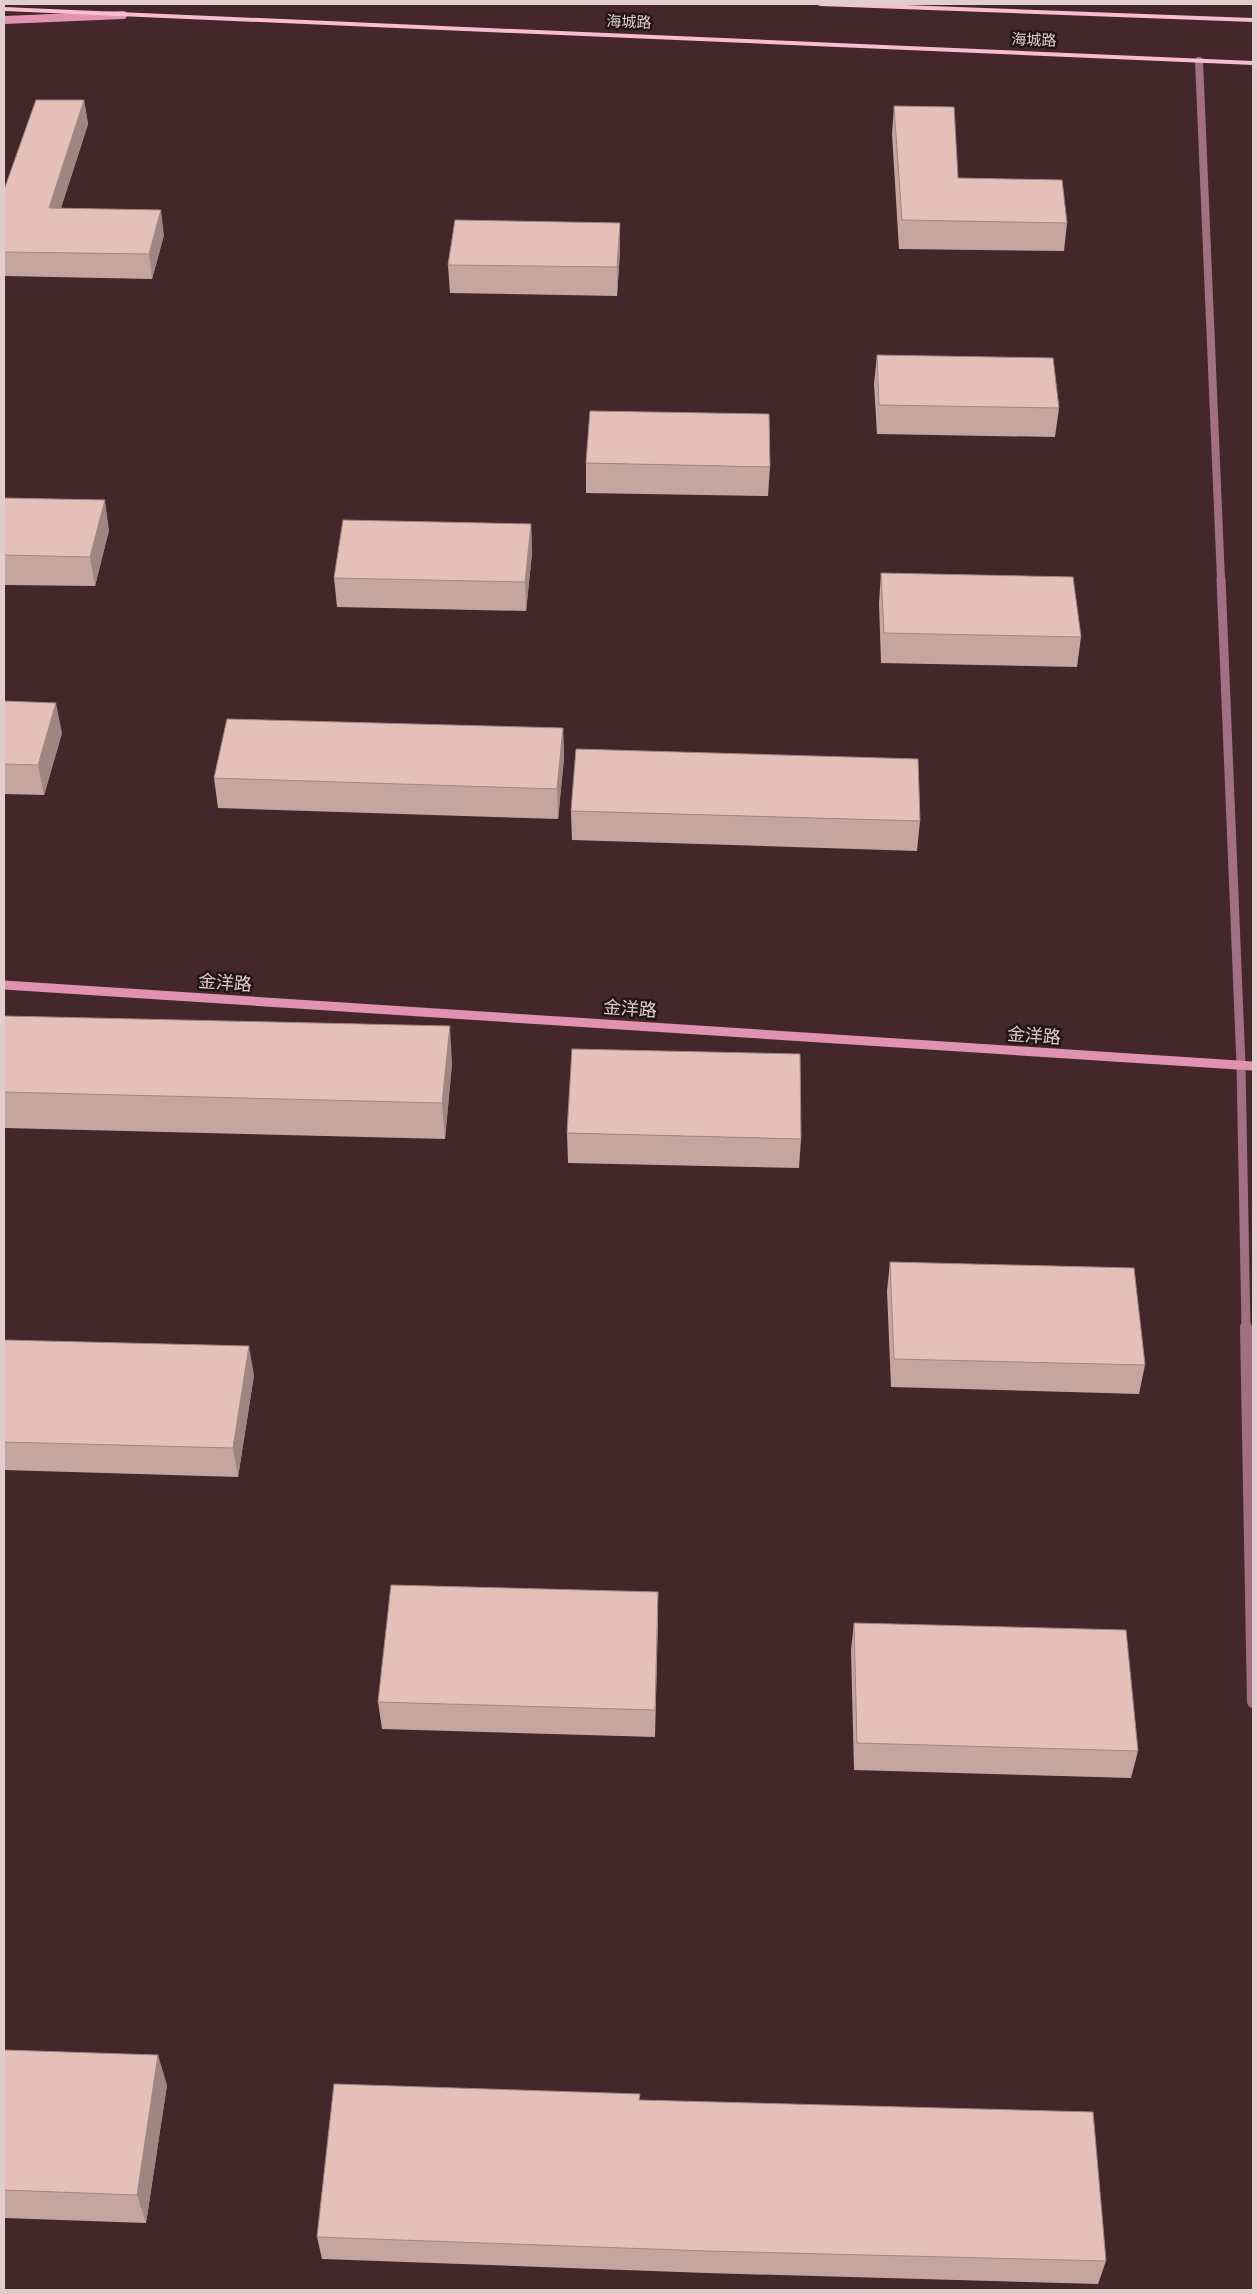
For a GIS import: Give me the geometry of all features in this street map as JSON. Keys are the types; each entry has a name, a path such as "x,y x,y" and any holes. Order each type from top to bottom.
{"main road":[{"name":"海城路","path":"820,4 1253,20"},
{"name":"海城路","path":"4,9 1253,63"}],"street":[{"path":"4,20 133,14"},
{"path":"1199,61 1241,1065 1253,1702"},
{"name":"金洋路","path":"4,985 1253,1066"}],"building":[{"path":"36,100 84,100 49,208 161,210 149,254 4,252 4,190"},
{"path":"894,106 954,107 958,178 1062,180 1067,223 902,220"},
{"path":"455,220 620,223 617,267 448,265"},
{"path":"877,355 1053,358 1059,408 879,405"},
{"path":"590,411 769,414 770,467 586,463"},
{"path":"4,498 105,500 90,557 4,555"},
{"path":"343,520 531,524 525,582 334,578"},
{"path":"881,573 1073,577 1081,637 884,633"},
{"path":"4,701 56,703 38,765 4,764"},
{"path":"227,719 563,728 557,789 214,778"},
{"path":"576,749 918,759 920,821 571,811"},
{"path":"4,1016 450,1026 442,1103 4,1092"},
{"path":"572,1049 800,1054 801,1139 567,1133"},
{"path":"890,1262 1134,1268 1145,1365 894,1359"},
{"path":"4,1340 249,1346 233,1448 4,1442"},
{"path":"391,1585 658,1592 655,1710 378,1702"},
{"path":"854,1623 1126,1630 1138,1751 857,1743"},
{"path":"4,2050 158,2055 137,2195 4,2190"},
{"path":"334,2084 640,2094 639,2100 1093,2112 1106,2261 708,2251 317,2237"}]}
